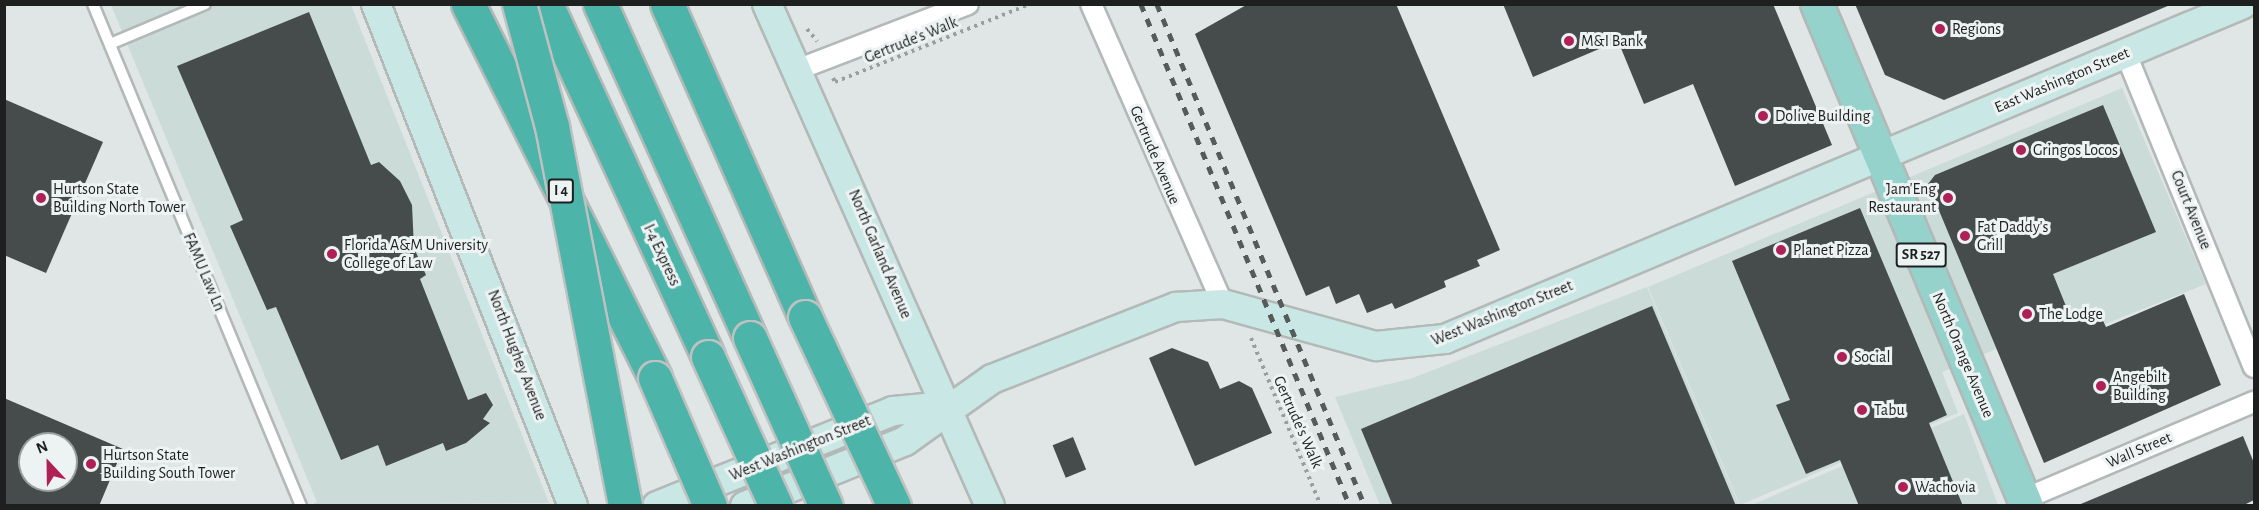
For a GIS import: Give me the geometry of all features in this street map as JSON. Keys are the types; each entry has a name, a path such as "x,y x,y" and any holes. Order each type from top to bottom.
{"highway":[{"name":"I 4","path":"468,4 655,378 710,506"},
{"path":"519,4 552,126 625,506"},
{"name":"I-4 Express","path":"546,4 776,506"},
{"path":"600,4 826,506"},
{"path":"667,4 805,317 894,506"}],"main road":[{"name":"North Orange Avenue","path":"1817,4 2025,502"}],"street":[{"name":"North Hughey Avenue","path":"376,4 573,506"},
{"name":"North Garland Avenue","path":"767,4 799,69 990,506"},
{"path":"799,69 968,4"},
{"name":"Gertrude Avenue","path":"1091,4 1222,304"},
{"name":"East Washington Street","path":"1880,157 2243,4"},
{"name":"Court Avenue","path":"2126,54 2254,367"},
{"name":"West Washington Street","path":"745,506 905,441 947,406 993,379 1162,312 1222,304 1376,346 1432,342 1880,157"},
{"name":"Wall Street","path":"2025,502 2254,402"},
{"name":"West Washington Street","path":"657,506 893,411 947,406"}],"lane":[{"name":"FAMU Law Ln","path":"93,4 301,506"},
{"path":"110,44 205,4"}],"path":[{"name":"Gertrude's Walk","path":"835,82 1030,4"},
{"name":"Gertrude's Walk","path":"1254,348 1321,506"}],"shaded area":[{"name":"Florida A&M University College of Law","path":"111,5 351,5 549,503 311,505 317,502"},
{"path":"2122,88 2206,284 2105,324 2097,306 1942,372 1958,413 1740,505 1648,287"},
{"path":"1647,287 1739,505 1380,505 1335,397 1410,379"},
{"path":"1964,414 1998,505 1749,506"}],"building":[{"path":"1248,4 1396,4 1500,250 1477,260 1480,266 1444,281 1446,287 1395,309 1392,303 1367,313 1359,294 1336,304 1329,286 1306,296 1195,34"},
{"path":"1503,4 1773,4 1832,145 1735,186 1693,84 1644,104 1618,41 1533,77"},
{"path":"1855,4 2170,5 1944,100 1885,75"},
{"name":"Florida A&M University College of Law","path":"309,12 371,165 379,162 400,181 412,205 414,248 426,275 420,279 468,400 486,393 493,405 483,419 490,423 466,443 446,451 443,443 386,466 378,445 341,460 276,307 267,310 230,226 243,220 177,66"},
{"name":"Hurtson State Building North Tower","path":"4,99 103,142 46,273 4,255"},
{"path":"2103,105 2156,232 2053,274 2072,321 2098,310 2106,327 2184,294 2221,385 2044,463 1928,184 1935,175"},
{"path":"1860,208 1947,415 1929,423 1963,506 1859,506 1840,460 1806,474 1776,405 1790,400 1732,261"},
{"path":"1652,306 1736,506 1393,506 1361,429"},
{"path":"1172,348 1208,362 1220,389 1239,381 1252,388 1272,433 1195,466 1149,358"},
{"name":"Hurtson State Building South Tower","path":"4,398 123,449 99,506 4,506"},
{"path":"2243,436 2254,463 2254,500 2242,506 2076,506"},
{"path":"1073,437 1086,469 1066,478 1053,445"}],"railway":[{"path":"1141,4 1350,506"},
{"path":"1157,4 1365,506"}],"place":[{"name":"Regions","path":"1940,29"},
{"name":"M&I Bank","path":"1569,41"},
{"name":"Dolive Building","path":"1763,116"},
{"name":"Gringos Locos","path":"2021,150"},
{"name":"Hurtson State Building North Tower","path":"41,198"},
{"name":"Jam'Eng Restaurant","path":"1948,198"},
{"name":"Fat Daddy's Grill","path":"1965,236"},
{"name":"Planet Pizza","path":"1781,250"},
{"name":"Florida A&M University College of Law","path":"332,254"},
{"name":"The Lodge","path":"2027,314"},
{"name":"Social","path":"1842,357"},
{"name":"Angebilt Building","path":"2101,386"},
{"name":"Tabu","path":"1862,410"},
{"name":"Hurtson State Building South Tower","path":"91,464"},
{"name":"Wachovia","path":"1903,487"}]}
